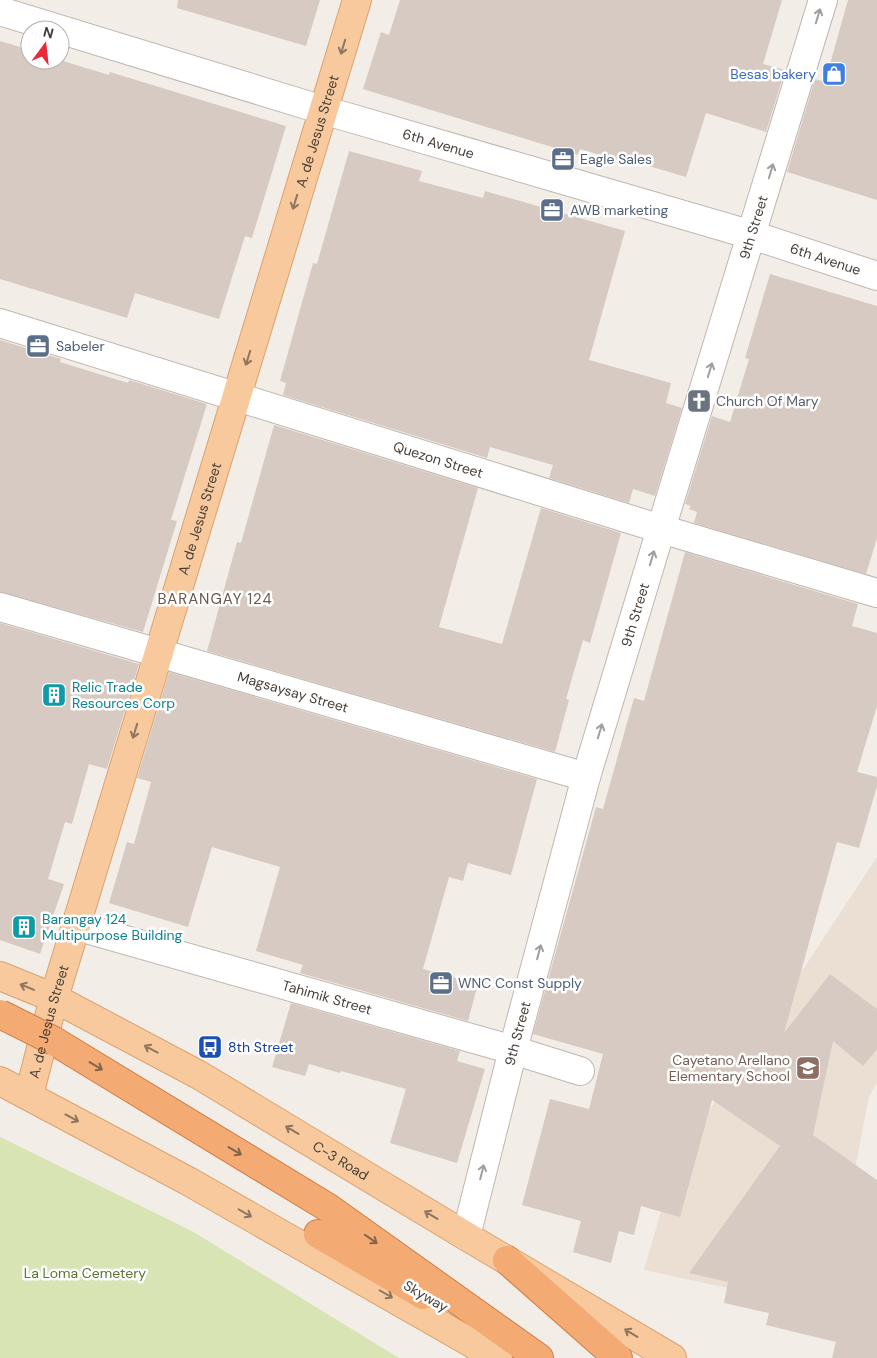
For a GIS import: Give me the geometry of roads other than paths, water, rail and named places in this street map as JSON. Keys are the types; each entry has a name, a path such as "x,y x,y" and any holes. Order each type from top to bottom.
{"highway":[{"path":"0,1014 54,1041 326,1207 539,1358"},
{"name":"Skyway","path":"318,1234 533,1358"},
{"path":"508,1260 618,1358"}],"main road":[{"name":"A. de Jesus Street","path":"29,1096 54,998 357,0"},
{"name":"C-3 Road","path":"0,976 54,998 199,1074 672,1358"},
{"path":"0,1081 188,1180 498,1358"}],"street":[{"name":"9th Street","path":"466,1236 513,1050 586,777 823,0"},
{"name":"6th Avenue","path":"0,11 323,110 752,235 877,276"},
{"name":"Quezon Street","path":"0,322 661,529 877,593"},
{"name":"Magsaysay Street","path":"0,607 586,777"},
{"name":"Tahimik Street","path":"76,926 513,1050 580,1071"}],"place":[{"name":"Besas bakery","path":"834,74"},
{"name":"Eagle Sales","path":"563,159"},
{"name":"AWB marketing","path":"552,210"},
{"name":"Sabeler","path":"38,346"},
{"name":"Church Of Mary","path":"699,401"},
{"name":"Relic Trade Resources Corp","path":"54,695"},
{"name":"Barangay 124 Multipurpose Building","path":"24,927"},
{"name":"WNC Const Supply","path":"441,983"},
{"name":"8th Street","path":"210,1047"},
{"name":"Cayetano Arellano Elementary School","path":"808,1068"}],"district":[{"name":"BARANGAY 124","path":"215,599"}],"park label":[{"name":"La Loma Cemetery","path":"85,1273"}]}
